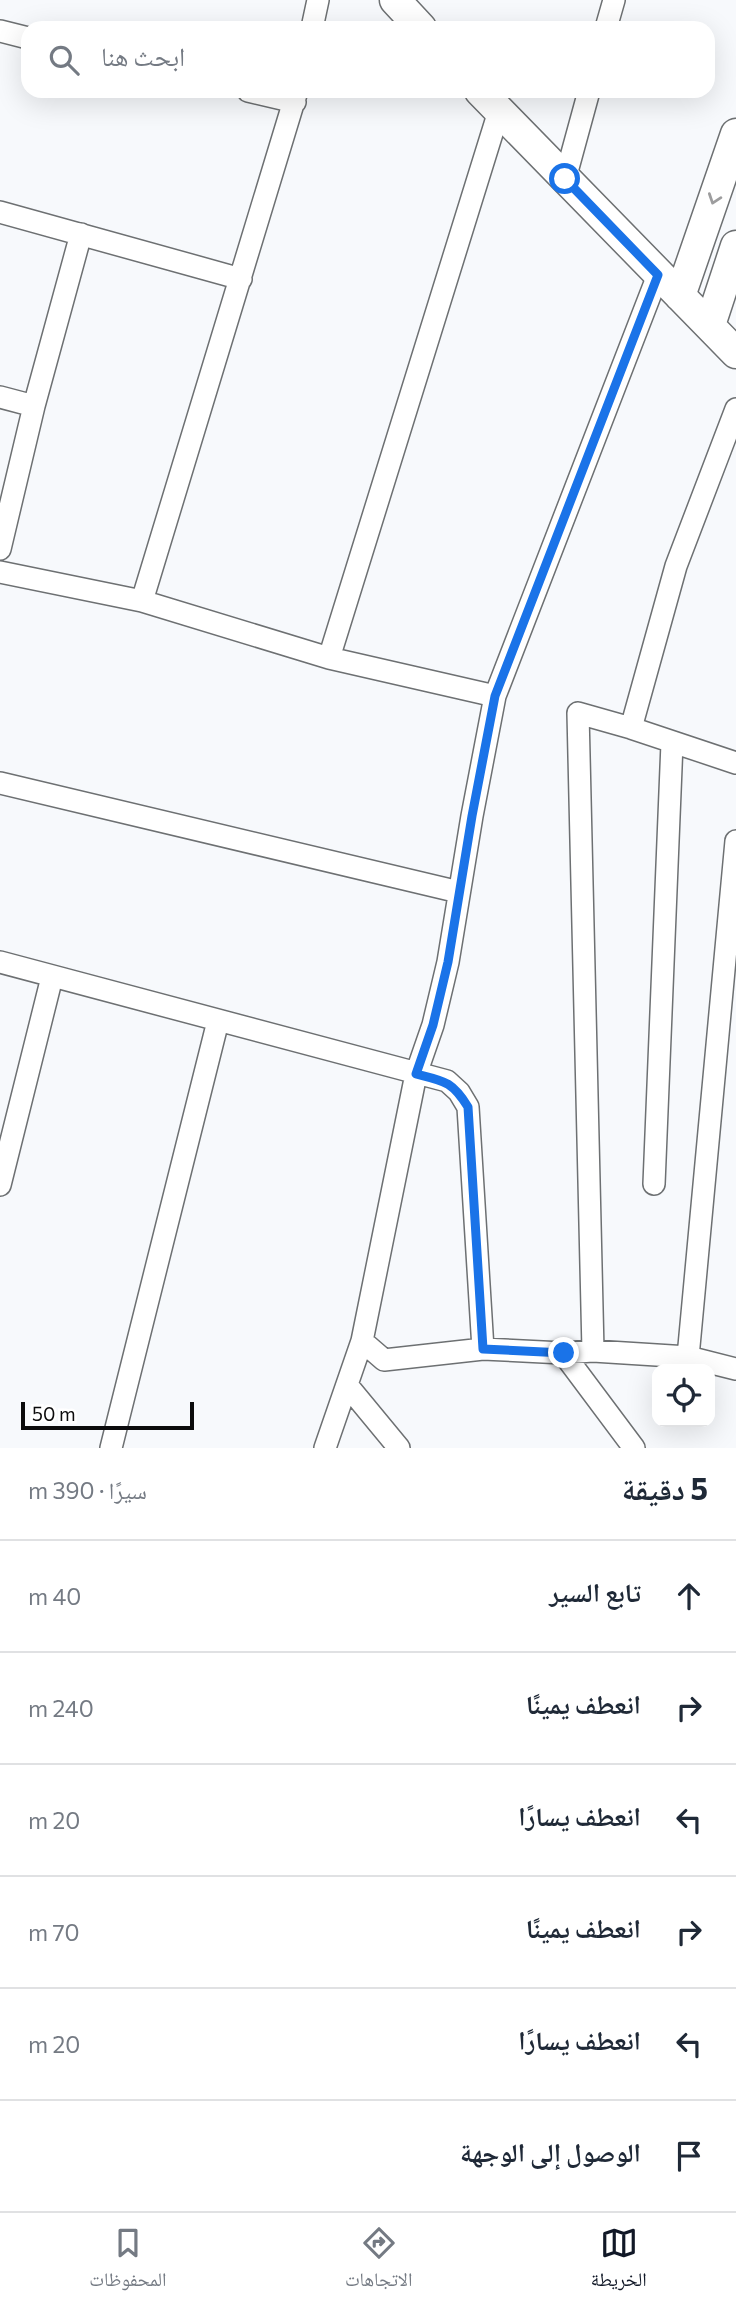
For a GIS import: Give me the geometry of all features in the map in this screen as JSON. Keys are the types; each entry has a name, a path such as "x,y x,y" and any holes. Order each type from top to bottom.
{"street":[{"path":"314,21 318,0"},
{"path":"395,0 414,21"},
{"path":"608,21 614,0"},
{"path":"0,31 21,36"},
{"path":"142,601 296,98"},
{"path":"565,179 587,98"},
{"path":"490,101 736,353"},
{"path":"329,659 490,101"},
{"path":"680,296 736,134"},
{"path":"0,212 241,279"},
{"path":"0,549 34,406 81,234"},
{"path":"710,325 736,246"},
{"path":"325,1448 362,1341 416,1074 436,1012 448,962 458,892 495,696 658,275"},
{"path":"0,397 34,406"},
{"path":"631,728 676,566 736,409"},
{"path":"0,572 142,601 329,659 495,696"},
{"path":"593,1351 578,713 736,764"},
{"path":"654,1184 672,743"},
{"path":"0,783 458,892"},
{"path":"688,1357 736,841"},
{"path":"0,962 447,1081 468,1107 483,1349"},
{"path":"1,1175 52,976"},
{"path":"111,1448 218,1021"},
{"path":"362,1341 384,1360 483,1349 564,1353 593,1351 688,1357 736,1369"},
{"path":"564,1353 634,1448"},
{"path":"347,1385 399,1448"}],"route":[{"path":"564,1353 483,1349 468,1107 447,1081 416,1074 433,1025 448,962 458,892 495,696 658,275 565,179"}]}
